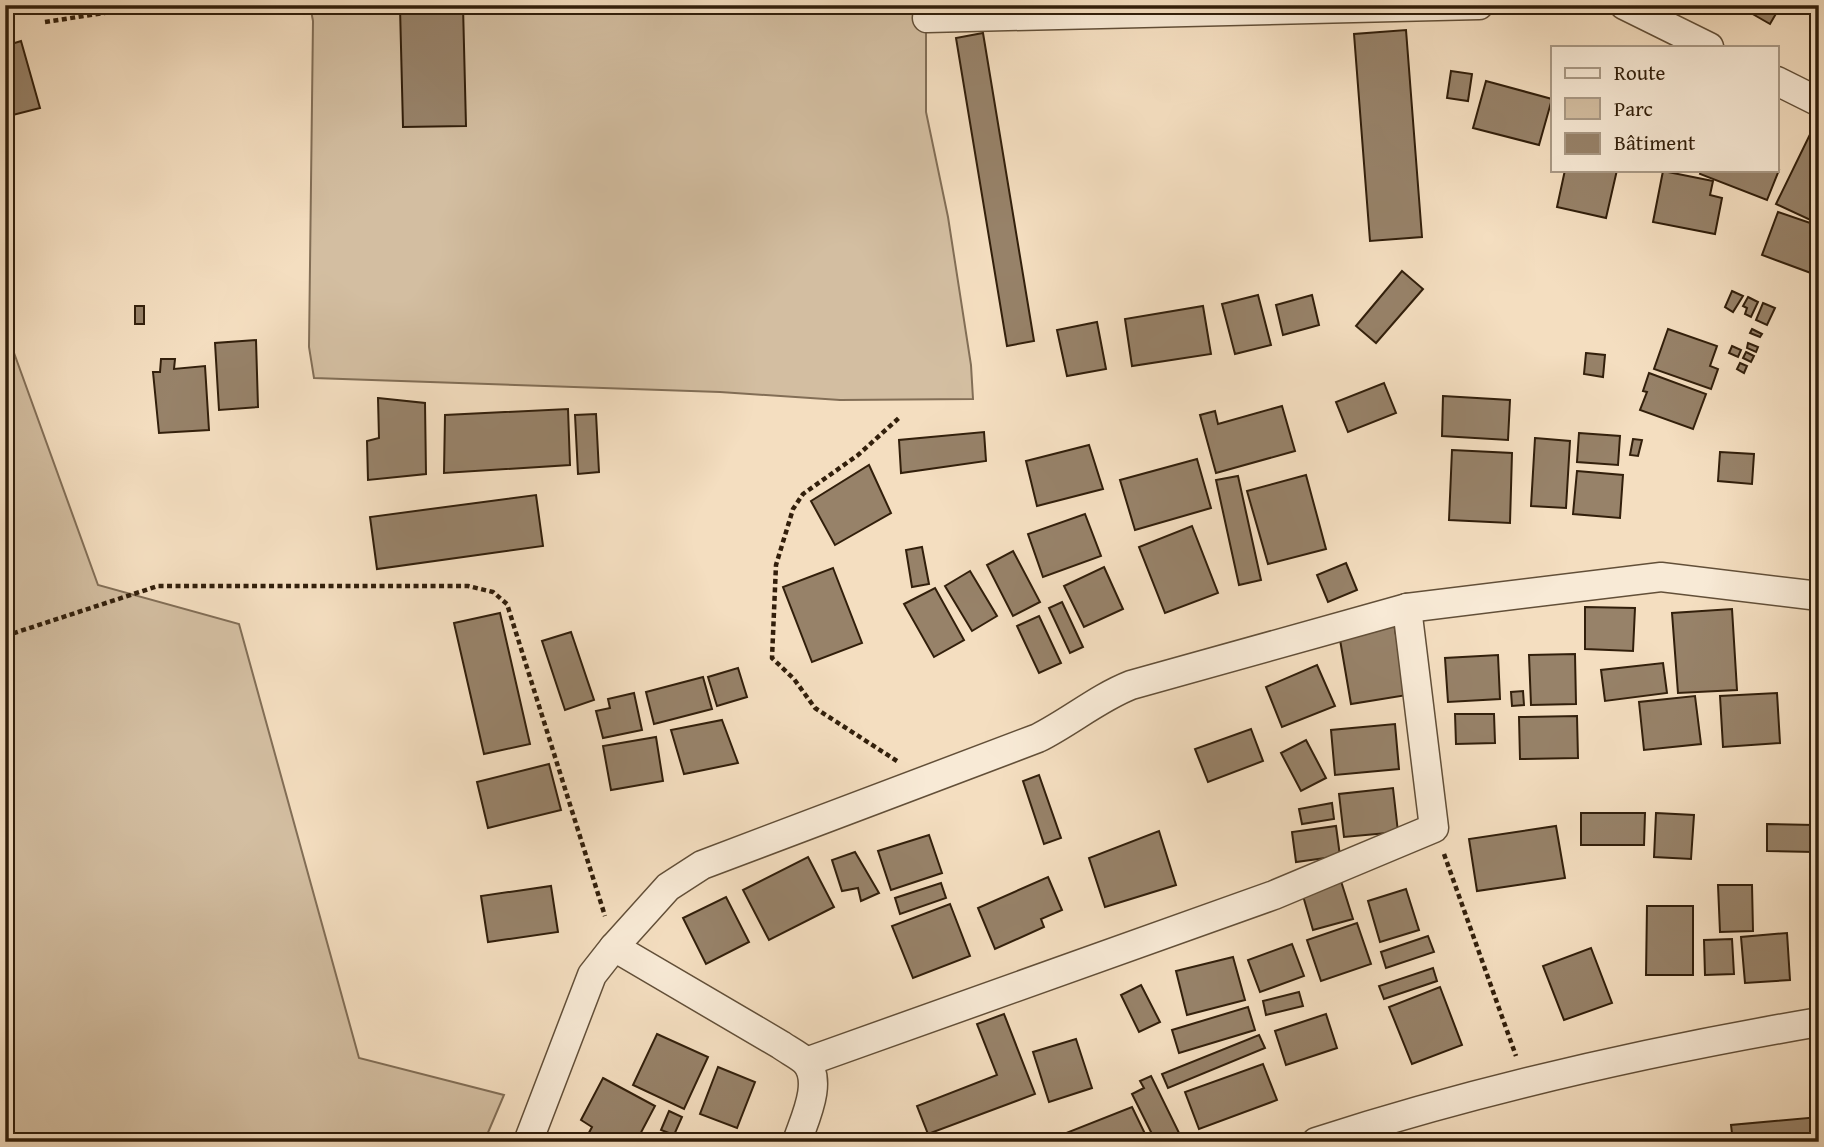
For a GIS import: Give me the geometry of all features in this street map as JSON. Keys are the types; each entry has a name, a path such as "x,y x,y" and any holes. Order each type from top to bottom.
{"street":[{"path":"927,18 1479,5"},
{"path":"1624,5 1707,46"},
{"path":"1778,82 1819,102"},
{"path":"528,1142 592,975 668,887 702,865 1038,738 1112,692 1131,685 1408,608 1661,577 1819,596"},
{"path":"806,1062 1274,895 1434,828 1408,608"},
{"path":"614,947 806,1062 812,1078 811,1098 797,1142"},
{"path":"1316,1142 1362,1127 1526,1084 1693,1044 1819,1022"}],"path":[{"path":"45,22 156,5"},
{"path":"900,417 858,455 803,494 793,509 776,565 772,658 794,680 815,708 901,763 922,781"},
{"path":"5,636 158,586 468,586 493,592 507,604 614,947"},
{"path":"1434,828 1526,1084"}],"green space":[{"path":"310,5 926,5 926,112 948,217 971,365 973,399 840,400 720,392 314,378 309,347 313,21"},
{"path":"5,328 98,585 239,624 359,1058 504,1095 484,1142 5,1142"}],"building":[{"path":"1737,5 1781,5 1770,24"},
{"path":"463,6 466,126 403,127 400,7"},
{"path":"1406,30 1422,237 1370,241 1354,34"},
{"path":"983,33 1034,341 1007,346 956,38"},
{"path":"21,41 40,108 5,117 5,46"},
{"path":"1451,71 1472,74 1468,101 1447,98"},
{"path":"1486,81 1551,99 1539,145 1473,128"},
{"path":"1819,118 1819,224 1776,204"},
{"path":"1779,170 1767,200 1700,172"},
{"path":"1565,172 1617,172 1606,218 1557,207"},
{"path":"1663,172 1713,181 1710,195 1722,198 1715,234 1653,222"},
{"path":"1778,212 1819,226 1819,276 1762,255"},
{"path":"1402,271 1423,289 1376,343 1356,326"},
{"path":"1732,291 1743,296 1733,312 1725,307"},
{"path":"1258,295 1271,345 1235,354 1222,304"},
{"path":"1312,295 1319,325 1283,335 1276,305"},
{"path":"1748,297 1758,302 1751,317 1745,314 1747,308 1743,306"},
{"path":"1763,303 1775,308 1767,325 1756,320"},
{"path":"135,306 144,306 144,324 135,324"},
{"path":"1203,306 1211,354 1132,366 1125,319"},
{"path":"1097,322 1106,369 1067,376 1057,330"},
{"path":"1668,329 1717,346 1710,366 1718,369 1711,389 1654,369"},
{"path":"1752,329 1762,334 1760,337 1750,333"},
{"path":"256,340 258,407 219,410 215,343"},
{"path":"1748,343 1758,347 1756,352 1747,348"},
{"path":"1732,346 1741,350 1738,357 1729,353"},
{"path":"1746,352 1754,356 1751,362 1743,358"},
{"path":"1586,353 1605,355 1603,377 1584,374"},
{"path":"161,359 175,359 174,369 205,366 209,430 159,433 153,372 160,372"},
{"path":"1740,363 1747,366 1744,373 1737,369"},
{"path":"1649,373 1706,394 1693,429 1640,410 1647,392 1643,391"},
{"path":"1384,383 1396,413 1348,432 1336,402"},
{"path":"1443,396 1510,400 1508,440 1442,436"},
{"path":"378,398 425,403 426,474 368,480 367,441 379,438"},
{"path":"1282,406 1295,451 1216,473 1200,415 1215,411 1218,424"},
{"path":"568,409 570,465 444,473 445,415"},
{"path":"596,414 599,472 578,474 575,415"},
{"path":"984,432 986,461 901,473 899,440"},
{"path":"1579,433 1620,436 1618,465 1577,462"},
{"path":"1535,438 1570,441 1566,508 1531,506"},
{"path":"1633,439 1642,440 1638,456 1630,455"},
{"path":"1089,445 1103,489 1037,506 1026,461"},
{"path":"1452,450 1512,453 1510,523 1449,520"},
{"path":"1720,452 1754,454 1752,484 1718,481"},
{"path":"1197,459 1211,508 1135,530 1120,480"},
{"path":"869,465 891,513 835,545 811,501"},
{"path":"1577,471 1623,475 1620,518 1573,514"},
{"path":"1306,475 1326,549 1268,564 1247,491"},
{"path":"1238,476 1261,580 1239,585 1216,480"},
{"path":"536,495 543,546 377,569 370,517"},
{"path":"1085,514 1101,556 1043,577 1028,534"},
{"path":"1192,526 1218,593 1165,613 1139,547"},
{"path":"922,547 929,584 912,587 906,550"},
{"path":"1013,551 1040,602 1013,616 987,565"},
{"path":"1346,563 1357,590 1328,602 1317,575"},
{"path":"1104,567 1123,609 1084,627 1064,586"},
{"path":"833,568 862,643 812,662 783,587"},
{"path":"970,571 997,616 972,631 945,586"},
{"path":"935,588 964,640 934,657 904,604"},
{"path":"1062,602 1083,647 1070,653 1049,608"},
{"path":"1585,607 1635,608 1633,651 1585,649"},
{"path":"1732,609 1737,690 1678,693 1672,613"},
{"path":"500,613 530,744 484,754 454,623"},
{"path":"1039,616 1061,663 1039,673 1017,626"},
{"path":"1394,624 1407,695 1351,704 1339,634"},
{"path":"571,632 594,700 565,710 542,641"},
{"path":"1575,654 1576,704 1531,705 1529,655"},
{"path":"1498,655 1500,699 1448,702 1445,658"},
{"path":"1663,663 1667,693 1605,701 1601,670"},
{"path":"1317,665 1335,706 1282,727 1266,687"},
{"path":"738,668 747,697 717,706 708,677"},
{"path":"703,677 712,709 654,724 646,692"},
{"path":"1523,691 1524,705 1512,706 1511,692"},
{"path":"634,693 642,730 603,738 596,711 610,708 608,699"},
{"path":"1777,693 1780,743 1723,747 1720,696"},
{"path":"1695,696 1701,744 1644,750 1639,702"},
{"path":"1455,714 1494,714 1495,743 1456,744"},
{"path":"1577,716 1578,758 1520,759 1519,717"},
{"path":"722,720 738,763 684,774 671,730"},
{"path":"1395,724 1399,769 1335,775 1331,730"},
{"path":"1251,729 1263,761 1208,782 1195,749"},
{"path":"656,737 663,781 611,790 603,746"},
{"path":"1306,740 1326,778 1301,791 1281,753"},
{"path":"549,764 561,810 488,828 477,782"},
{"path":"1039,775 1061,838 1044,844 1023,781"},
{"path":"1393,788 1398,832 1344,837 1339,794"},
{"path":"1332,803 1334,819 1302,824 1299,809"},
{"path":"1581,813 1645,813 1644,845 1581,845"},
{"path":"1656,813 1694,815 1691,859 1654,857"},
{"path":"1767,824 1814,825 1813,852 1767,851"},
{"path":"1336,826 1340,856 1296,862 1292,832"},
{"path":"1556,826 1565,878 1477,891 1469,839"},
{"path":"1159,831 1176,885 1105,907 1089,858"},
{"path":"929,835 942,873 891,890 878,851"},
{"path":"855,852 879,893 861,901 858,888 842,891 832,860"},
{"path":"808,857 834,907 769,940 743,890"},
{"path":"1048,877 1062,910 1041,919 1044,927 995,949 978,908"},
{"path":"1340,878 1353,919 1313,930 1301,889"},
{"path":"941,883 946,898 900,914 895,898"},
{"path":"1718,885 1752,885 1753,931 1720,932"},
{"path":"551,886 558,932 488,942 481,896"},
{"path":"1406,889 1419,930 1380,942 1368,901"},
{"path":"726,897 749,942 706,964 683,918"},
{"path":"950,904 970,956 913,978 892,926"},
{"path":"1647,906 1693,906 1693,975 1646,975"},
{"path":"1357,923 1371,964 1321,981 1307,940"},
{"path":"1787,933 1790,980 1745,983 1741,937"},
{"path":"1428,936 1434,952 1386,968 1381,952"},
{"path":"1732,939 1734,974 1705,975 1704,940"},
{"path":"1292,944 1304,976 1260,992 1248,960"},
{"path":"1591,948 1612,1003 1564,1020 1543,966"},
{"path":"1233,957 1245,1000 1187,1015 1176,971"},
{"path":"1433,968 1437,981 1384,999 1379,986"},
{"path":"1141,985 1160,1022 1139,1032 1121,995"},
{"path":"1440,987 1462,1045 1412,1064 1389,1007"},
{"path":"1299,992 1303,1006 1266,1015 1263,1001"},
{"path":"1248,1007 1255,1030 1179,1053 1172,1030"},
{"path":"1004,1014 1035,1094 928,1134 917,1106 997,1075 977,1024"},
{"path":"1326,1014 1337,1048 1286,1065 1275,1031"},
{"path":"657,1034 708,1057 684,1109 633,1085"},
{"path":"1259,1035 1265,1048 1168,1088 1162,1074"},
{"path":"1076,1039 1092,1088 1049,1102 1033,1052"},
{"path":"1263,1064 1277,1100 1199,1129 1185,1092"},
{"path":"718,1067 755,1082 737,1128 700,1114"},
{"path":"1151,1076 1183,1141 1181,1142 1156,1142 1132,1094 1144,1088 1140,1081"},
{"path":"603,1078 655,1106 636,1142 584,1142 592,1127 581,1120"},
{"path":"1132,1107 1149,1142 1068,1142 1066,1133"},
{"path":"669,1111 682,1117 674,1135 661,1130"},
{"path":"1819,1117 1819,1142 1733,1142 1731,1125"}]}
